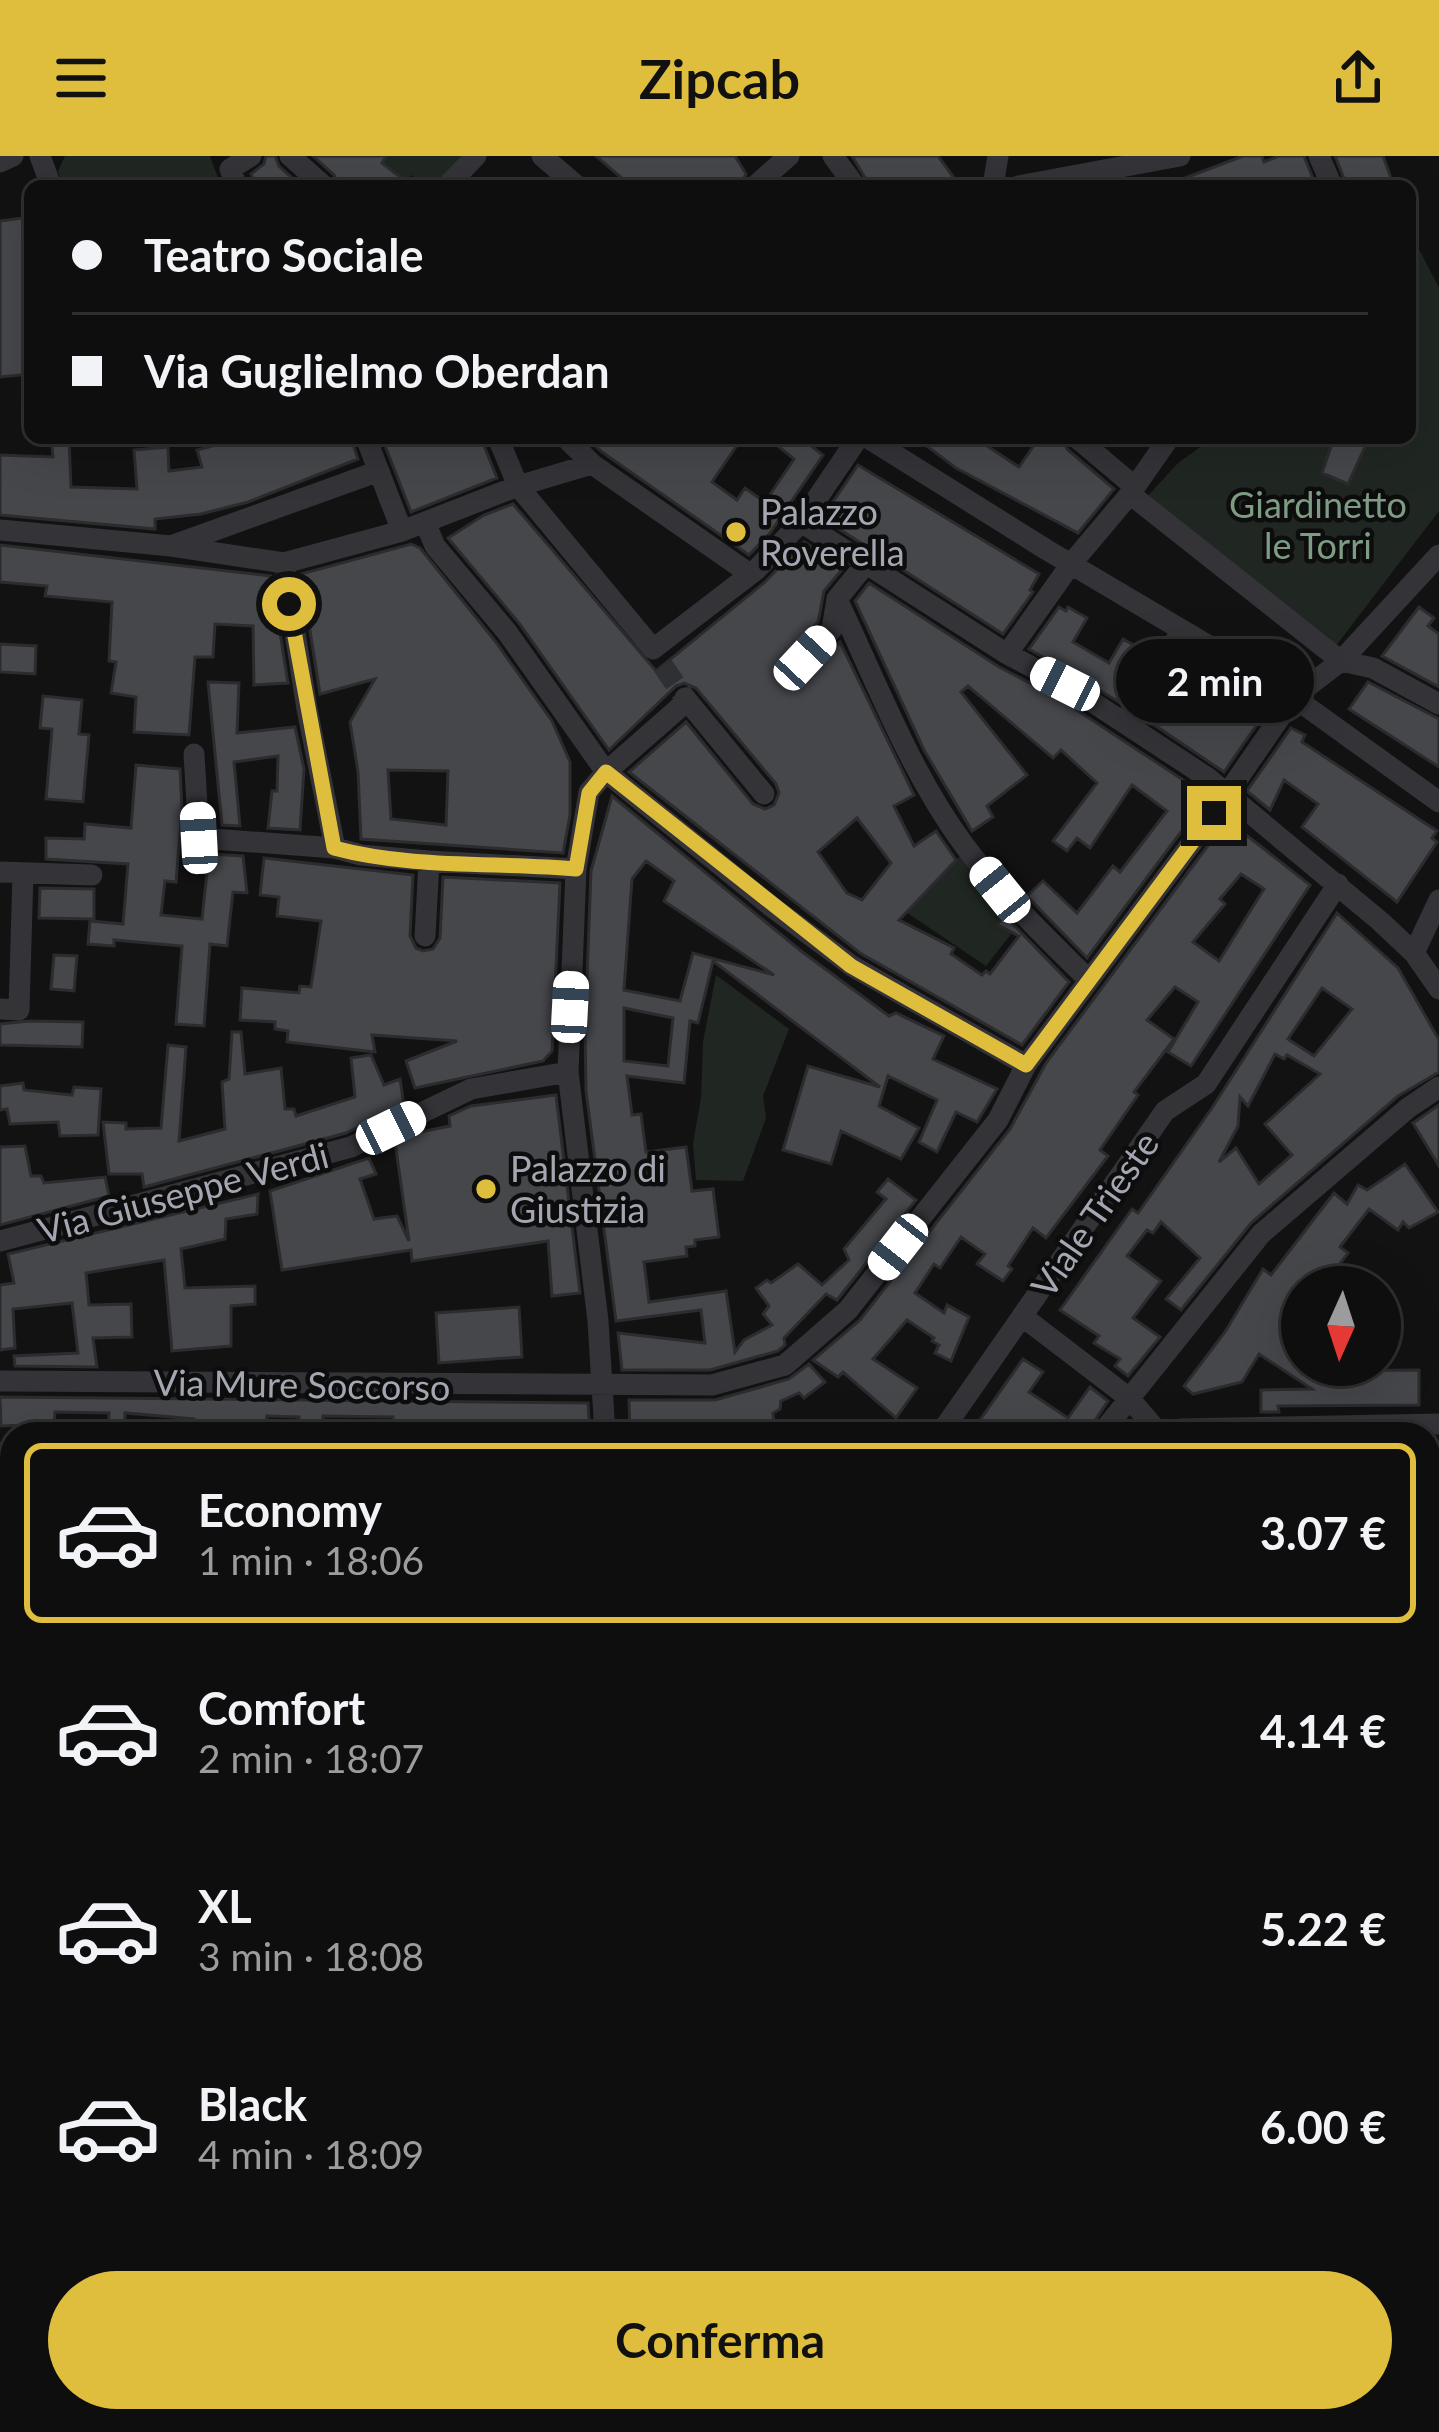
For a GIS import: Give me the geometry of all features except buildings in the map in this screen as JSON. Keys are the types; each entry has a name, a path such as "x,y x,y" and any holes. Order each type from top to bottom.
{"street":[{"path":"0,162 13,156"},
{"path":"230,170 251,156"},
{"path":"290,156 317,180"},
{"path":"454,180 476,156"},
{"path":"542,156 570,180"},
{"path":"761,180 789,156"},
{"path":"832,156 851,180"},
{"path":"1050,180 1180,156"},
{"path":"369,444 402,531"},
{"path":"500,444 518,486 658,657 801,522 854,444"},
{"path":"572,444 592,464 750,574"},
{"path":"878,444 1294,697 1439,802"},
{"path":"1084,444 1133,490 1341,661 1372,668 1430,698"},
{"path":"1007,654 1165,444"},
{"path":"0,530 171,546 284,563 402,531 518,486 592,464"},
{"path":"171,546 380,471"},
{"path":"425,522 435,546 507,632 606,772 851,966 1026,1065"},
{"path":"801,522 1007,654 1125,721 1227,793 1338,884 1438,978"},
{"name":"Via Mure Soccorso","path":"0,1382 604,1388 712,1385 785,1365 848,1310 998,1120 1026,1065 1294,697 1341,661 1439,555"},
{"path":"284,563 334,848"},
{"path":"805,658 832,629 837,599 865,566"},
{"path":"837,599 929,789 962,842 1008,899 1089,980"},
{"path":"1125,721 1182,630"},
{"path":"605,1422 568,1072 576,869 589,793 686,699 764,794"},
{"path":"194,754 199,838 429,861 576,869"},
{"path":"425,936 429,861"},
{"path":"0,1010 19,1010 11,873 92,875"},
{"name":"Viale Trieste","path":"948,1422 1165,1112 1206,1084 1338,884"},
{"path":"1414,953 1439,900"},
{"name":"Via Giuseppe Verdi","path":"0,1240 351,1147 471,1089 568,1072"},
{"path":"1110,1422 1261,1234 1439,1087"},
{"path":"1022,1316 1129,1398 1150,1422"}],"green space":[{"path":"65,156 210,156 219,180 61,180 58,171"},
{"path":"382,156 463,156 444,180 417,180 411,175 405,180 382,163"},
{"name":"Giardinetto le Torri","path":"1420,251 1439,288 1439,511 1335,647 1145,499 1178,463 1205,444 1416,444 1416,254"},
{"path":"960,856 1005,910 998,925 1012,933 986,966 906,912"},
{"path":"716,975 789,1029 763,1096 766,1118 743,1181 696,1180 693,1144 703,1042"}],"tunnel":[{"path":"663,666 685,698"}],"place":[{"name":"Palazzo Roverella","path":"736,532"},
{"name":"Palazzo di Giustizia","path":"486,1189"}],"route":[{"path":"289,604 334,848 429,861 576,869 589,793 606,772 851,966 1026,1065 1214,813"}]}
